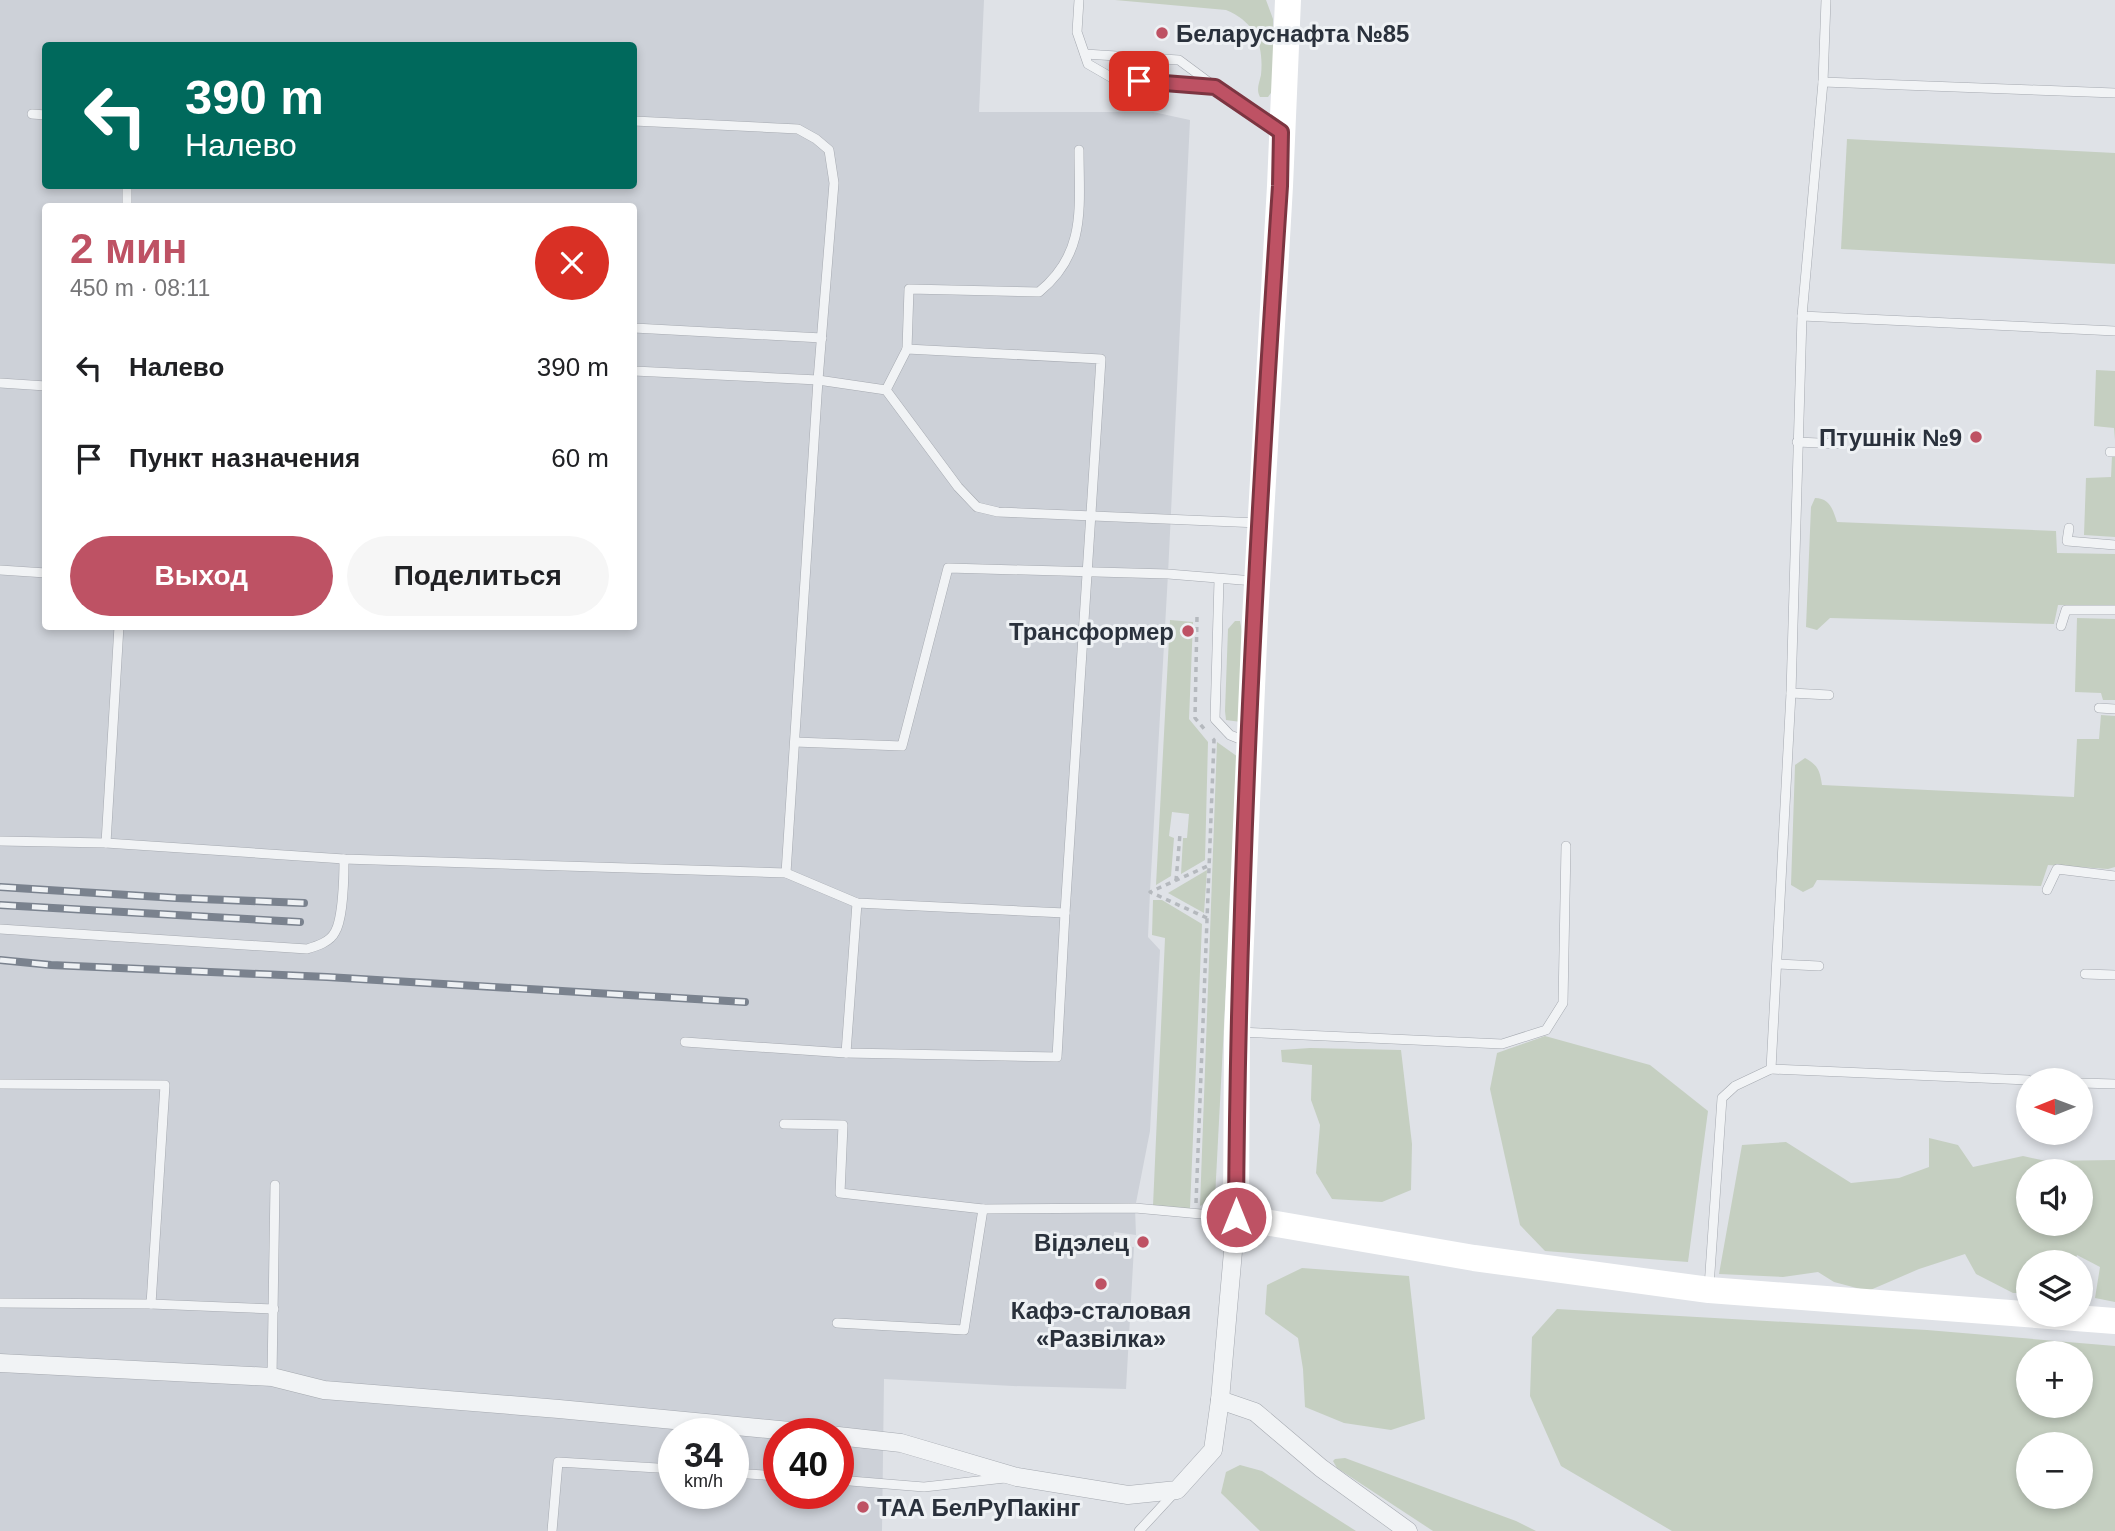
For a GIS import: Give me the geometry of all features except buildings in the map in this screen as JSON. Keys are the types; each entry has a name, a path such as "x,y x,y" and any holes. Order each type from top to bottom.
{"street":[{"path":"854,1438 901,1443 1017,1477 1128,1495 1177,1490 1213,1450 1236,1217 1237,1032 1257,581 1288,0"},
{"path":"1236,1217 1474,1258 1709,1290 2115,1321"},
{"path":"0,1363 272,1377 324,1390 763,1429"},
{"path":"1220,1400 1255,1412 1321,1468 1408,1531"}],"lane":[{"path":"1079,0 1077,32 1088,64 1114,79 1215,87"},
{"path":"1772,1069 1791,693 1802,316 1823,82 1826,0"},
{"path":"1085,54 1179,60 1281,132"},
{"path":"1823,82 2115,93"},
{"path":"32,114 42,115"},
{"path":"637,121 798,130 816,139 829,150 834,183 818,380 786,873"},
{"path":"886,390 907,349 909,289 1039,292 1053,281 1070,257 1079,225 1079,150"},
{"path":"1802,316 2115,331"},
{"path":"637,328 822,338"},
{"path":"685,1042 846,1053 1057,1058 1101,359 907,349"},
{"path":"637,371 818,380 886,390 919,438 977,507 998,512 1261,523"},
{"path":"0,383 42,386"},
{"path":"1797,442 1841,444"},
{"path":"2069,528 2067,541 2115,545"},
{"path":"795,742 902,746 948,568 1168,574 1257,581"},
{"path":"0,570 42,573"},
{"path":"1219,580 1215,719 1230,735 1250,742"},
{"path":"2061,626 2066,610 2115,610"},
{"path":"106,843 119,630"},
{"path":"1791,693 1829,695"},
{"path":"2098,708 2115,709"},
{"path":"0,842 106,843 344,859 786,873 857,903 1065,913"},
{"path":"1237,1032 1502,1044 1546,1030 1563,1003 1566,846"},
{"path":"0,929 307,948 321,946 336,932 343,894 344,859"},
{"path":"2047,890 2057,869 2115,876"},
{"path":"846,1053 857,903"},
{"path":"1777,964 1819,966"},
{"path":"2085,974 2115,975"},
{"path":"1709,1290 1722,1098 1735,1086 1772,1069 2016,1079"},
{"path":"2093,1083 2115,1084"},
{"path":"0,1084 165,1085 151,1304"},
{"path":"784,1124 843,1125 840,1193 983,1209 1135,1208 1236,1217"},
{"path":"272,1377 275,1185"},
{"path":"837,1323 964,1330 983,1209"},
{"path":"0,1303 151,1304 274,1309"},
{"path":"552,1531 558,1462 658,1468"},
{"path":"854,1481 924,1487 1017,1477"},
{"path":"1139,1531 1177,1490"}],"path":[{"path":"1196,1214 1214,740 1195,718 1198,617"},
{"path":"1176,881 1180,834"},
{"path":"1207,918 1150,892 1210,865"}],"shaded area":[{"path":"0,0 984,0 979,112 1153,112 1190,120 1148,937 1160,950 1150,1131 1135,1208 1136,1235 1114,1232 1113,1245 1134,1247 1126,1389 884,1379 882,1531 0,1531"}],"green space":[{"path":"1115,0 1266,0 1273,19 1273,90 1268,97 1260,97 1258,89 1262,64 1259,44 1251,28 1236,15 1226,10"},
{"path":"1847,139 2115,153 2115,264 1841,249"},
{"path":"2096,370 2115,371 2115,440 2114,428 2094,426"},
{"path":"2112,456 2115,456 2115,537 2084,535 2086,478 2111,477"},
{"path":"1815,498 1827,502 1837,522 2056,531 2057,553 2115,554 2115,606 2058,605 2054,624 1830,618 1817,630 1806,627 1811,507"},
{"path":"2077,618 2115,619 2115,700 2103,700 2101,693 2075,692"},
{"path":"1170,620 1193,622 1189,719 1208,742 1205,860 1181,874 1183,838 1187,838 1189,814 1172,812 1169,836 1174,838 1171,876 1156,885"},
{"path":"1235,621 1240,621 1242,632 1241,722 1226,720 1225,711 1228,629"},
{"path":"2101,715 2115,716 2115,867 2108,869 2048,865 2041,886 1817,880 1813,887 1803,892 1791,885 1795,765 1805,758 1818,769 1822,785 2074,797 2077,739 2099,739"},
{"path":"1217,742 1238,757 1215,1198 1200,1206"},
{"path":"1207,870 1204,913 1168,893"},
{"path":"1153,900 1162,900 1202,924 1190,1209 1153,1206 1165,938 1152,935"},
{"path":"1545,1036 1650,1065 1708,1111 1688,1262 1545,1251 1520,1225 1490,1089 1497,1053"},
{"path":"1281,1050 1401,1050 1412,1144 1411,1190 1382,1202 1332,1199 1316,1173 1320,1125 1311,1100 1312,1065 1282,1062"},
{"path":"1929,1138 1958,1145 1973,1167 2023,1156 2037,1159 2016,1159 2016,1236 2093,1236 2093,1160 2115,1160 2115,1302 2095,1298 2100,1267 2093,1263 2093,1250 2016,1250 2016,1293 1976,1274 1965,1254 1919,1269 1868,1291 1834,1282 1818,1272 1783,1277 1719,1274 1742,1145 1786,1142 1851,1183 1899,1178 1929,1167"},
{"path":"1302,1268 1409,1276 1425,1419 1391,1430 1344,1423 1305,1407 1298,1338 1265,1314 1267,1285"},
{"path":"1557,1309 1927,1330 2056,1341 2016,1341 2016,1418 2093,1418 2093,1344 2115,1346 2115,1531 1672,1531 1561,1466 1530,1396 1532,1337"},
{"path":"1345,1458 1516,1521 1536,1531 1433,1531 1337,1468 1333,1461"},
{"path":"1240,1465 1262,1471 1356,1531 1260,1531 1221,1493 1226,1472"}],"railway":[{"path":"0,887 304,903"},
{"path":"0,905 300,922"},
{"path":"0,960 51,965 327,977 745,1002"}],"place":[{"name":"Беларуснафта №85","path":"1162,33"},
{"name":"Птушнік №9","path":"1976,437"},
{"name":"Трансформер","path":"1188,631"},
{"name":"Відэлец","path":"1143,1242"},
{"name":"Кафэ-сталовая «Развілка»","path":"1101,1284"},
{"name":"ТАА БелРуПакінг","path":"863,1507"}],"route":[{"path":"1139,81 1215,87 1281,132 1255,619 1237,1032 1236,1217"}]}
